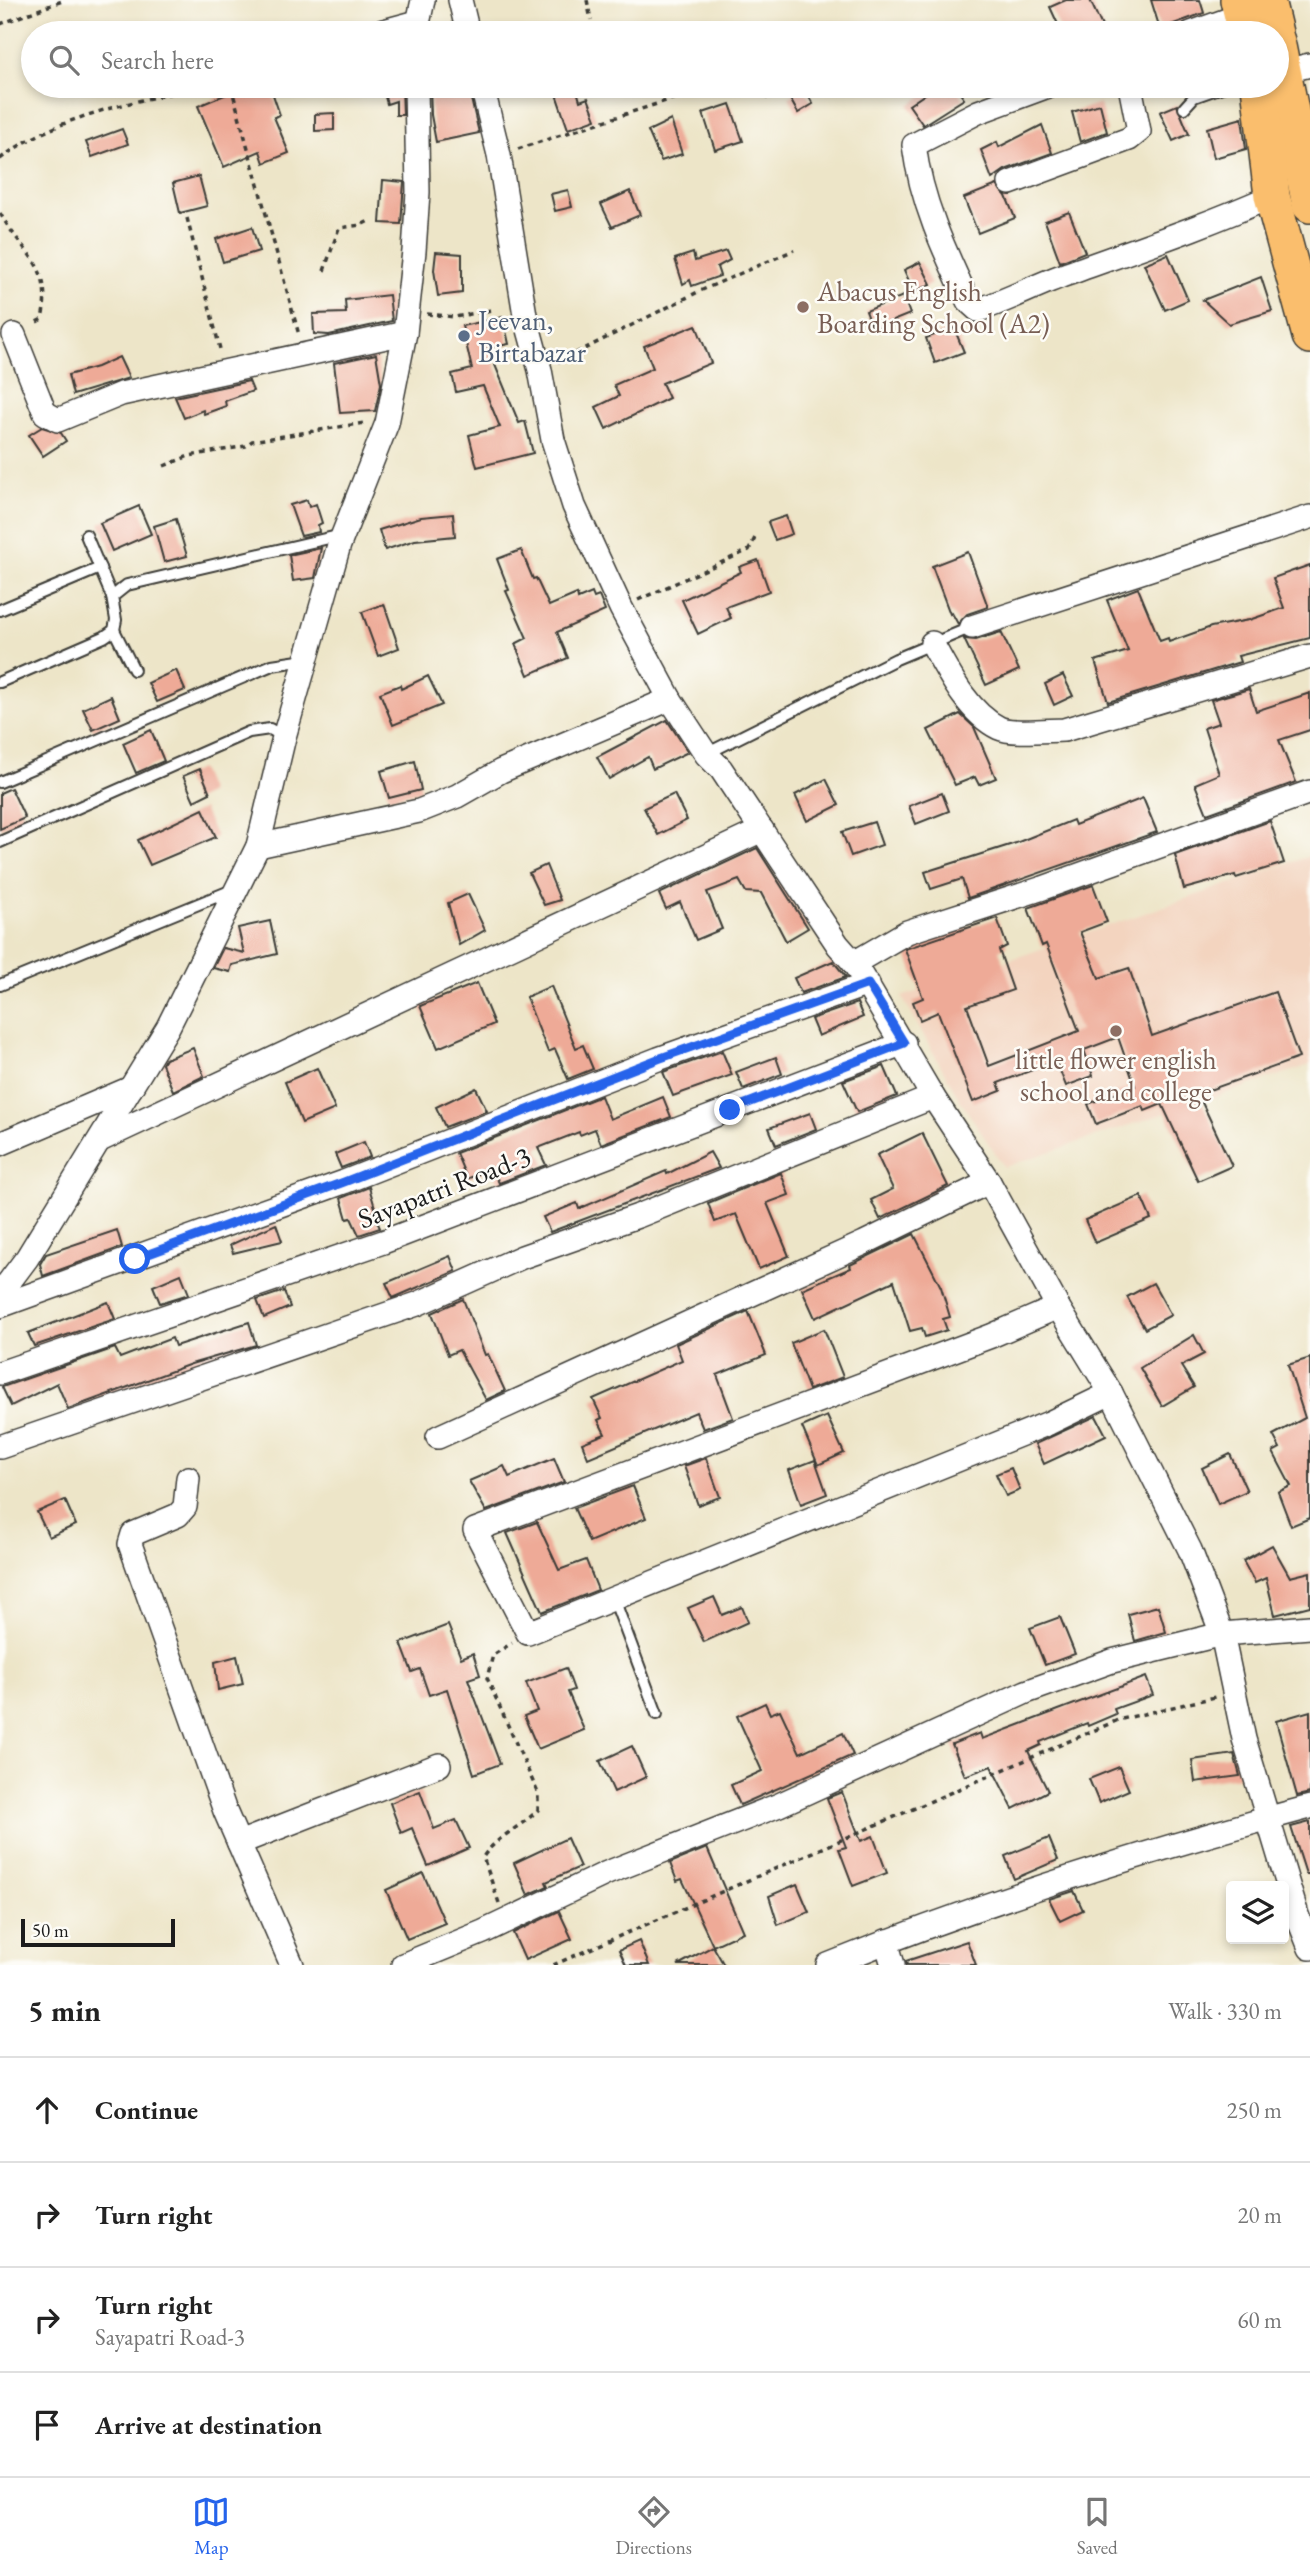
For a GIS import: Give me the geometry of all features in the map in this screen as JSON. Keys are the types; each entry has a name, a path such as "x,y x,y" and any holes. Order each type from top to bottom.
{"main road":[{"path":"1279,98 1272,196 1310,334"},
{"path":"1288,98 1310,205"}],"street":[{"path":"418,21 423,0"},
{"path":"460,0 465,21"},
{"path":"1224,21 1248,12"},
{"path":"0,1294 27,1258 168,1027 258,846 284,737 343,534 387,423 407,322 418,192 416,98"},
{"path":"485,98 499,155 525,314 540,370 553,440 574,506 621,608 670,699 706,754 722,769 838,945 868,984 933,1097 989,1182 1058,1307 1111,1392 1190,1550 1222,1634 1244,1739 1310,1948"},
{"path":"1016,98 978,112 914,145 917,170 932,223 968,302 978,310 1008,301 1049,281 1210,223 1272,196"},
{"path":"1010,183 1129,139 1139,131 1132,98"},
{"path":"15,335 45,413 58,420 121,394 305,354 407,322"},
{"path":"972,627 1310,517"},
{"path":"932,643 961,696 1000,728 1035,730 1064,730 1310,656"},
{"path":"258,846 419,811 457,796 527,759 670,699"},
{"path":"854,963 907,932 1029,893 1310,792"},
{"path":"100,1140 762,830"},
{"path":"0,1306 344,1182 658,1059 868,984"},
{"name":"Sayapatri Road-3","path":"0,1373 383,1242 904,1043"},
{"path":"0,1144 131,1088"},
{"path":"0,1447 416,1304 522,1256 638,1216 933,1097"},
{"path":"438,1437 851,1249 989,1182"},
{"path":"1058,1307 991,1336 475,1530 528,1633 1049,1423 1111,1392"},
{"path":"188,1478 185,1507 178,1515 133,1534 130,1544 225,1811 292,1965"},
{"path":"403,1965 506,1921 607,1873 779,1805 1026,1692 1112,1661 1222,1634 1310,1627"},
{"path":"239,1843 439,1765"},
{"path":"828,1965 886,1941 1047,1883 1310,1807"},
{"path":"886,1941 893,1965"}],"lane":[{"path":"1184,108 1193,98"},
{"path":"112,597 127,585 343,534"},
{"path":"86,535 112,597 116,620 114,630 134,670"},
{"path":"0,610 100,568"},
{"path":"706,754 932,643 972,627"},
{"path":"0,682 104,638 114,630"},
{"path":"0,782 272,665 305,660"},
{"path":"0,842 249,733 270,729 284,737"},
{"path":"0,985 237,887"},
{"path":"614,1599 657,1714"}],"path":[{"path":"0,24 65,0"},
{"path":"587,0 592,20"},
{"path":"0,159 19,144 101,111 154,98"},
{"path":"234,98 305,354"},
{"path":"499,155 675,98"},
{"path":"0,213 37,265 47,294 42,319 15,335"},
{"path":"187,218 223,359 223,372"},
{"path":"324,271 340,228 369,221"},
{"path":"540,370 700,291 794,250"},
{"path":"407,322 491,310"},
{"path":"164,466 189,456 246,446 252,441 286,438 359,423 387,423"},
{"path":"621,608 749,550 757,534"},
{"path":"506,1921 483,1857 491,1845 525,1823 538,1810 538,1793 486,1678 493,1655 528,1633"},
{"path":"553,1965 1118,1720 1236,1691"}],"shaded area":[{"name":"little flower english school and college","path":"1310,856 1310,1065 1004,1167 960,1100 902,997"}],"building":[{"path":"1066,0 1090,0 1100,21 1056,21 1050,7"},
{"path":"1151,0 1200,0 1204,13 1182,21 1158,21"},
{"path":"217,98 274,98 280,115 274,117 289,153 264,163 260,151 224,167 198,106"},
{"path":"385,98 402,98 403,115 396,115 396,101 387,104"},
{"path":"430,98 471,98 479,133 436,142"},
{"path":"557,98 579,98 580,101 588,98 596,119 568,129"},
{"path":"790,98 810,98 813,104 798,113"},
{"path":"919,98 964,99 923,125 909,105"},
{"path":"730,104 743,141 715,150 703,113"},
{"path":"1100,104 1107,132 1080,142 1072,112"},
{"path":"1177,105 1189,134 1173,141 1160,112"},
{"path":"334,113 334,130 315,131 315,114"},
{"path":"1242,118 1246,149 1214,158 1207,128"},
{"path":"671,120 682,154 661,161 648,131"},
{"path":"1042,125 1052,153 1005,170 992,179 981,150 997,142 999,147"},
{"path":"122,129 128,144 92,157 86,142"},
{"path":"199,176 207,206 180,213 173,183"},
{"path":"383,180 404,182 401,224 380,223"},
{"path":"997,185 1006,196 1015,218 978,233 964,198"},
{"path":"568,190 572,207 555,211 551,194"},
{"path":"630,191 640,215 612,227 601,204"},
{"path":"1069,212 1085,252 1060,262 1045,221"},
{"path":"252,227 259,251 223,262 216,239"},
{"path":"726,251 730,260 717,267 720,276 692,286 690,280 683,284 675,259 693,253 695,261"},
{"path":"436,252 462,254 462,293 438,296 434,270"},
{"path":"1168,254 1188,300 1165,310 1144,264"},
{"path":"920,262 931,284 914,292 904,270"},
{"path":"1261,277 1272,311 1229,324 1203,300"},
{"path":"389,295 392,321 329,335 314,334 313,314 346,313 345,300"},
{"path":"903,296 910,314 873,329 866,311"},
{"path":"503,317 509,344 488,348 519,423 525,421 533,453 477,467 469,435 500,427 483,386 456,392 452,374 472,369 462,326"},
{"path":"696,325 711,363 662,383 669,398 606,429 596,407 619,396 614,385 653,368 644,346"},
{"path":"954,328 964,352 935,363 926,338"},
{"path":"376,354 381,384 375,411 340,413 334,363"},
{"path":"119,357 129,378 73,395 68,375 97,367"},
{"path":"249,381 253,391 225,401 226,406 204,414 203,410 184,418 175,397"},
{"path":"42,427 61,433 66,441 43,456 29,435"},
{"path":"307,500 309,507 316,504 322,523 318,525 319,532 301,536 290,505"},
{"path":"139,506 151,534 112,551 100,523"},
{"path":"453,514 455,536 415,540 385,550 379,530 421,517"},
{"path":"786,516 792,534 775,540 768,522"},
{"path":"176,519 187,556 164,562 154,526"},
{"path":"321,548 315,578 293,581 289,555"},
{"path":"521,550 533,579 536,578 549,606 577,594 578,599 592,593 594,598 599,596 605,611 557,632 568,658 528,675 515,644 527,638 506,591 509,590 497,559"},
{"path":"968,552 988,607 967,614 958,624 952,613 950,614 932,566"},
{"path":"758,560 769,591 726,607 731,618 698,634 682,600 741,572 739,567"},
{"path":"1310,565 1310,638 1238,656 1240,662 1108,702 1095,661 1128,651 1107,600 1138,588 1160,641 1168,638 1169,642 1211,627 1249,620 1284,608 1273,578"},
{"path":"384,604 399,648 378,656 362,612"},
{"path":"1001,632 1019,670 986,685 964,639 976,640"},
{"path":"176,670 185,690 157,702 148,683"},
{"path":"1063,675 1073,696 1054,705 1045,684"},
{"path":"428,676 442,705 393,725 380,693 400,685 401,689"},
{"path":"1249,689 1256,711 1310,693 1310,730 1279,740 1296,782 1207,814 1195,784 1219,774 1204,728 1219,723 1211,700"},
{"path":"111,696 120,718 93,730 83,709"},
{"path":"960,714 974,727 996,778 979,785 975,777 955,785 928,730"},
{"path":"667,720 688,752 653,769 648,757 609,779 597,757"},
{"path":"151,730 164,761 136,773 123,743"},
{"path":"415,761 421,790 389,798 381,771"},
{"path":"200,769 210,793 194,801 183,776"},
{"path":"826,779 839,805 807,821 795,795"},
{"path":"11,788 25,818 0,829 0,793"},
{"path":"942,793 949,811 916,824 909,806"},
{"path":"674,794 687,820 658,835 644,808"},
{"path":"1143,798 1157,832 968,898 962,879 931,889 925,872 1016,843 1073,820 1075,825"},
{"path":"203,809 216,837 150,865 138,840"},
{"path":"1270,821 1284,863 1236,878 1235,875 1184,889 1175,855"},
{"path":"874,822 882,845 851,856 842,832"},
{"path":"757,848 808,928 786,941 761,893 746,892 739,880 707,892 722,929 696,940 680,902 666,909 659,894"},
{"path":"546,865 560,900 544,905 529,873"},
{"path":"1093,885 1107,922 1080,932 1099,978 1129,968 1152,1036 1275,992 1299,1058 1198,1094 1232,1166 1198,1181 1162,1104 1145,1111 1143,1106 1096,1124 1088,1104 1135,1086 1118,1037 1084,1050 1093,1076 1066,1086 1056,1061 998,1083 1001,1091 973,1102 938,1012 920,1020 913,1002 923,998 905,949 997,918 1007,946 999,950 1013,990 967,1006 989,1066 1079,1031 1046,944 1042,946 1028,908"},
{"path":"468,894 485,930 459,945 448,903"},
{"path":"270,921 277,954 232,965 230,972 213,968 223,948 244,953 238,928"},
{"path":"833,961 846,977 801,993 794,978"},
{"path":"477,983 494,1024 438,1048 420,1006"},
{"path":"551,986 576,1048 583,1045 593,1069 568,1079 555,1049 548,1052 526,997"},
{"path":"857,1003 863,1017 818,1036 811,1019"},
{"path":"193,1048 204,1076 173,1091 162,1064 165,1059"},
{"path":"722,1051 732,1075 673,1096 663,1072"},
{"path":"776,1057 782,1074 743,1089 736,1072"},
{"path":"884,1066 897,1096 857,1112 843,1081"},
{"path":"317,1068 335,1109 302,1123 285,1082"},
{"path":"476,1088 487,1111 445,1127 436,1107"},
{"path":"601,1096 610,1119 663,1097 671,1117 601,1144 595,1129 580,1135 579,1132 538,1148 546,1165 499,1183 492,1168 467,1179 456,1153"},
{"path":"810,1113 816,1129 776,1145 769,1128"},
{"path":"922,1133 948,1186 880,1219 871,1200 893,1189 877,1155"},
{"path":"364,1142 370,1157 341,1168 335,1154"},
{"path":"710,1152 719,1168 550,1232 543,1217 577,1203 579,1209 666,1171 667,1174"},
{"path":"781,1173 789,1195 767,1203 789,1256 759,1269 736,1214 715,1222 708,1203"},
{"path":"369,1187 376,1211 373,1212 380,1228 359,1235 351,1218 347,1219 341,1198"},
{"path":"1141,1196 1151,1219 1095,1243 1085,1220"},
{"path":"276,1224 282,1241 233,1253 230,1245"},
{"path":"117,1230 122,1247 43,1276 40,1264 46,1254"},
{"path":"914,1234 941,1287 950,1317 943,1319 947,1330 925,1337 922,1328 910,1331 894,1281 815,1318 802,1289 851,1268 850,1265"},
{"path":"450,1256 456,1271 393,1298 386,1283"},
{"path":"181,1274 189,1294 160,1303 153,1286"},
{"path":"1153,1283 1171,1315 1145,1329 1127,1297"},
{"path":"284,1291 290,1307 264,1318 257,1300"},
{"path":"463,1299 485,1355 488,1354 505,1391 486,1400 459,1350 448,1355 432,1313"},
{"path":"108,1302 115,1319 34,1346 28,1333"},
{"path":"748,1311 766,1355 717,1375 733,1418 703,1429 696,1412 588,1458 582,1443 605,1434 598,1420 602,1418 593,1399 682,1360 676,1344"},
{"path":"249,1322 256,1345 191,1364 68,1409 57,1383 11,1406 2,1387 115,1348 120,1358 172,1338 175,1346"},
{"path":"824,1329 843,1377 809,1390 791,1343"},
{"path":"1194,1335 1204,1354 1181,1366 1194,1387 1162,1406 1140,1368"},
{"path":"1310,1358 1310,1518 1291,1526 1278,1492 1291,1486 1273,1452 1280,1448 1273,1435 1305,1418 1288,1365"},
{"path":"827,1416 844,1453 818,1465 802,1427"},
{"path":"1096,1416 1106,1435 1044,1464 1035,1444"},
{"path":"1230,1454 1247,1491 1218,1504 1202,1468"},
{"path":"554,1458 564,1482 486,1511 469,1481 504,1466 509,1477"},
{"path":"706,1458 720,1497 698,1505 684,1466"},
{"path":"815,1460 827,1494 801,1504 789,1470"},
{"path":"1011,1468 1020,1490 1006,1496 996,1474"},
{"path":"633,1486 646,1518 589,1542 574,1508"},
{"path":"65,1500 76,1525 49,1537 37,1512"},
{"path":"537,1522 559,1570 586,1560 598,1590 542,1612 507,1533"},
{"path":"1272,1545 1290,1577 1310,1572 1310,1606 1275,1615 1266,1578 1255,1583 1243,1561"},
{"path":"714,1597 722,1615 742,1607 748,1622 704,1642 688,1608"},
{"path":"1158,1606 1166,1632 1135,1641 1128,1614"},
{"path":"1060,1617 1075,1654 1045,1665 1030,1628"},
{"path":"448,1625 461,1658 473,1653 480,1675 468,1679 500,1764 474,1774 447,1689 429,1695 420,1669 412,1672 401,1643"},
{"path":"237,1656 243,1684 218,1690 215,1662"},
{"path":"566,1668 574,1690 568,1692 584,1730 538,1749 524,1716 537,1711 526,1683"},
{"path":"1146,1677 1153,1695 1114,1709 1116,1714 1088,1726 1087,1723 1040,1742 1041,1745 1028,1751 1048,1791 1013,1809 991,1766 965,1776 952,1744 980,1733 982,1739"},
{"path":"765,1703 770,1714 780,1710 800,1753 843,1733 853,1755 740,1805 731,1785 762,1771 737,1716"},
{"path":"1310,1711 1310,1793 1297,1796 1276,1721"},
{"path":"632,1746 646,1777 614,1792 600,1761"},
{"path":"1234,1754 1240,1776 1195,1782 1192,1760"},
{"path":"1119,1767 1129,1790 1099,1803 1089,1779"},
{"path":"420,1791 434,1829 456,1820 469,1848 428,1866 412,1828 401,1833 390,1803"},
{"path":"842,1792 861,1841 873,1836 887,1873 853,1886 839,1849 846,1847 827,1798"},
{"path":"1310,1822 1310,1874 1306,1874 1291,1827"},
{"path":"567,1838 580,1867 546,1882 548,1886 528,1895 514,1863"},
{"path":"1049,1838 1058,1860 1014,1879 1005,1856"},
{"path":"707,1848 743,1932 713,1946 682,1879 677,1881 670,1863"},
{"path":"423,1873 445,1923 407,1939 386,1890"},
{"path":"797,1884 809,1912 778,1925 769,1896"},
{"path":"1074,1891 1083,1910 1060,1921 1049,1899"},
{"path":"559,1911 572,1939 525,1960 513,1933"},
{"path":"639,1941 649,1965 626,1965 619,1950"},
{"path":"967,1941 976,1965 907,1965 906,1961"},
{"path":"713,1946 724,1965 678,1965"}],"place":[{"name":"Abacus English Boarding School (A2)","path":"803,307"},
{"name":"Jeevan, Birtabazar","path":"464,336"},
{"name":"little flower english school and college","path":"1116,1031"}],"route":[{"path":"135,1259 344,1182 658,1059 868,984 904,1043 730,1110"}]}
